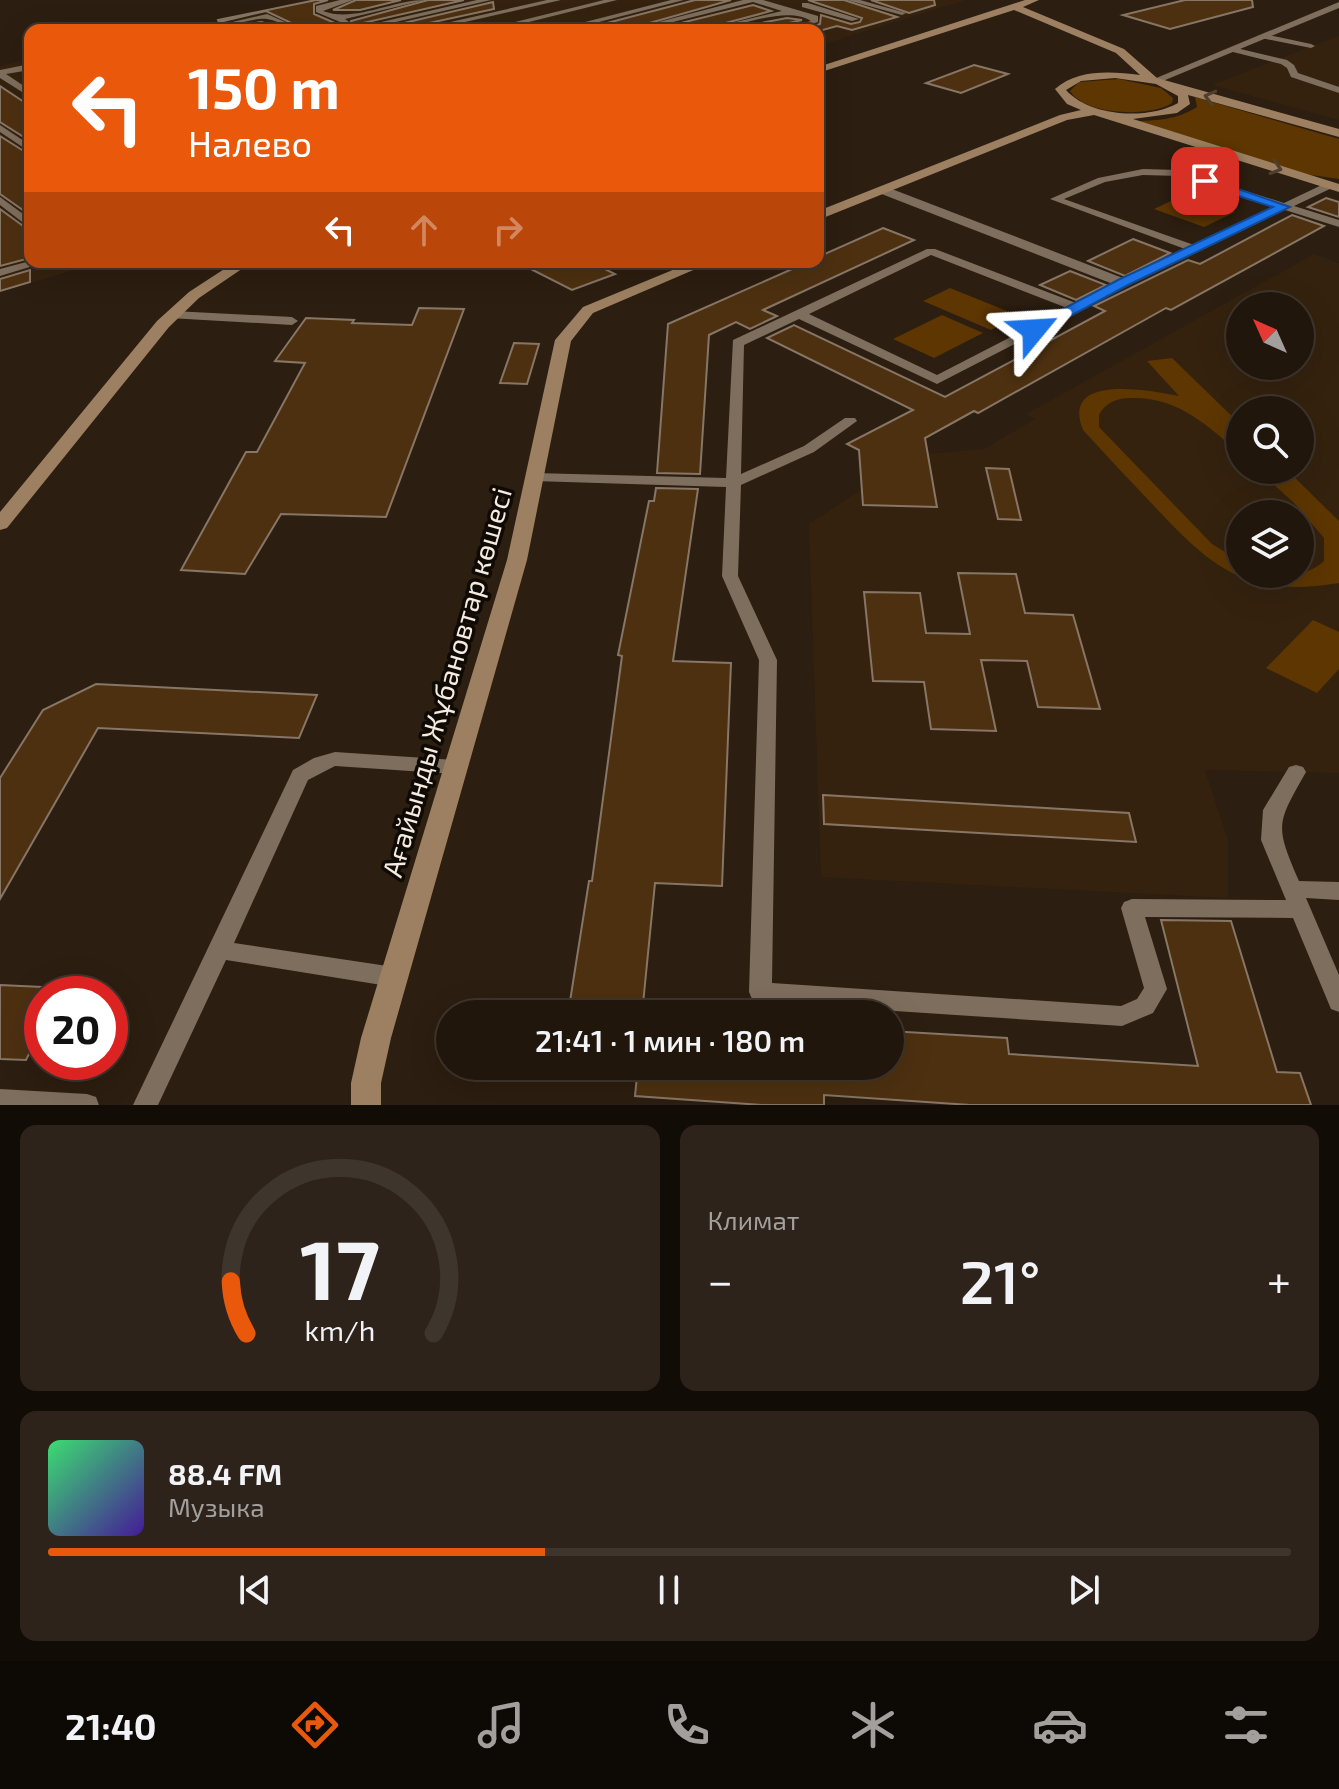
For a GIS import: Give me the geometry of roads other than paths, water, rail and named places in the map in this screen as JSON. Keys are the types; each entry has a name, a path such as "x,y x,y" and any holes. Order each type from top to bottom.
{"street":[{"path":"996,0 1128,56 1154,81"},
{"path":"824,68 1034,0"},
{"path":"1154,81 1339,5"},
{"path":"1128,56 1117,65 1069,81 1060,89 1061,93 1071,102 1095,111 1334,186"},
{"path":"1089,76 1115,75 1154,81 1339,133"},
{"path":"824,214 1064,117 1095,111 1138,116 1173,111 1185,100 1170,87"},
{"path":"1064,117 1071,102"},
{"path":"884,190 1123,283"},
{"path":"0,524 141,349 194,295 236,268"},
{"name":"Ағайынды Жұбановтар көшесі","path":"366,1105 366,1083 394,977 517,560 563,340 588,310 690,268"}],"lane":[{"path":"349,0 319,8 320,12 350,24"},
{"path":"337,19 421,0"},
{"path":"384,24 487,0"},
{"path":"447,24 557,0"},
{"path":"512,24 613,0"},
{"path":"582,24 680,0"},
{"path":"656,24 753,0 815,18 814,22 806,24"},
{"path":"788,0 855,19"},
{"path":"851,0 902,13"},
{"path":"922,0 936,3"},
{"path":"732,24 791,10"},
{"path":"237,24 267,16 285,24"},
{"path":"1264,36 1311,46"},
{"path":"1232,49 1289,64 1294,75 1339,90"},
{"path":"0,74 24,68"},
{"path":"0,74 24,90"},
{"path":"0,128 24,145"},
{"path":"1194,249 1055,199 1115,173 1154,170 1179,173 1339,224"},
{"path":"799,314 937,380 1123,283 1334,186"},
{"path":"0,200 24,220"},
{"path":"1077,308 931,251 738,343 730,576 768,660 760,992 1122,1016 1145,1006 1156,989 1132,908 1296,899 1339,891"},
{"path":"0,273 24,266"},
{"path":"173,315 292,321"},
{"path":"534,477 733,483 809,449 850,421"},
{"path":"145,1105 300,775 335,759 455,767"},
{"path":"1296,772 1273,810 1271,840 1339,1002"},
{"path":"220,950 394,977"},
{"path":"0,1100 87,1105"}]}
